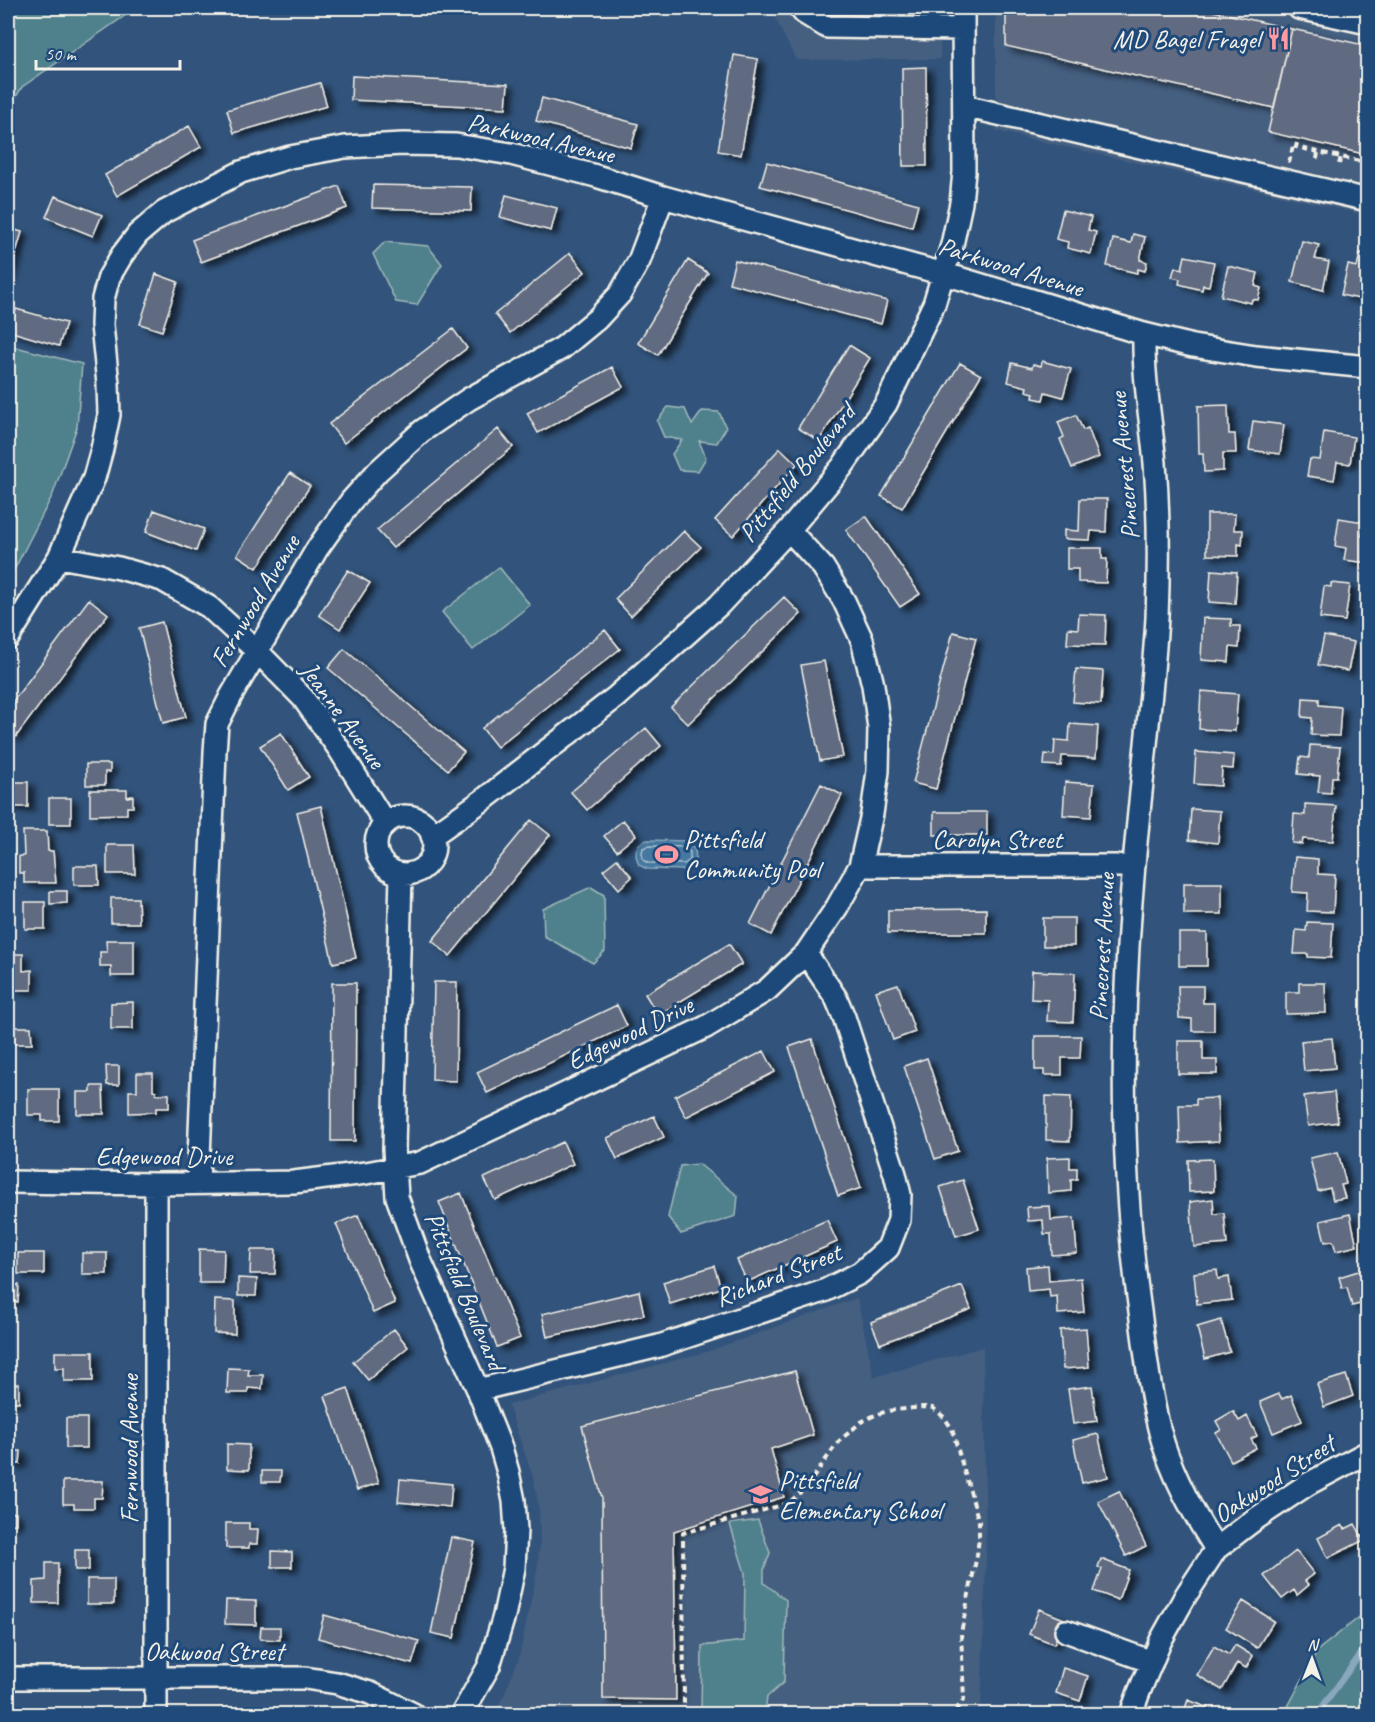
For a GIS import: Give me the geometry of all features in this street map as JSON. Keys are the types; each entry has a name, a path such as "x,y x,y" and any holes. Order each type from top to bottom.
{"street":[{"path":"800,8 827,27 963,29"},
{"name":"Pittsfield Boulevard","path":"432,836 483,800 616,697 719,605 789,530 842,467 886,404 934,304 952,245 964,172 963,8"},
{"path":"1299,8 1368,23"},
{"path":"964,106 1368,200"},
{"name":"Parkwood Avenue","path":"8,638 59,556 94,478 108,415 108,384 102,325 103,299 109,277 138,234 164,212 241,172 290,157 345,147 403,144 456,145 511,154 596,176 1144,334 1193,346 1256,356 1368,367"},
{"name":"Fernwood Avenue","path":"198,1183 218,724 231,696 316,549 351,501 378,471 422,431 470,399 562,348 597,319 620,294 639,261 663,197"},
{"name":"Pinecrest Avenue","path":"1144,334 1143,362 1155,464 1157,618 1134,866 1124,1054 1125,1140 1133,1259 1150,1384 1160,1434 1195,1516 1216,1549"},
{"name":"Edgewood Drive","path":"8,1182 156,1184 294,1182 366,1173 420,1163 706,1027 767,990 806,953 860,866 872,814 878,771 879,728 873,685 862,640 844,601 823,567 789,530"},
{"name":"Jeanne Avenue","path":"59,556 119,568 162,580 209,607 303,698 339,749 385,823"},
{"path":"410,816 419,819 426,824 432,836 434,848 427,864 410,874 401,874 386,867 377,854 376,837 385,823 394,817 410,816"},
{"name":"Carolyn Street","path":"860,866 1134,866"},
{"name":"Pittsfield Boulevard","path":"401,874 394,1168 397,1197 408,1228 478,1390 508,1472 516,1530 514,1568 498,1636 489,1666 462,1714"},
{"name":"Richard Street","path":"478,1390 659,1346 824,1291 860,1273 888,1248 899,1220 900,1195 896,1174 844,1017 836,998 806,953"},
{"name":"Fernwood Avenue","path":"156,1184 156,1714"},
{"name":"Oakwood Street","path":"1131,1714 1152,1662 1186,1595 1216,1549 1308,1484 1368,1452"},
{"path":"1066,1631 1152,1662"},
{"name":"Oakwood Street","path":"8,1678 305,1678 338,1683 370,1693 413,1714"}],"path":[{"path":"1288,170 1293,146 1297,145 1368,163"},
{"path":"1317,159 1318,152"},
{"path":"1339,164 1341,157"},
{"path":"684,1714 683,1533 789,1503 808,1485 838,1442 861,1422 887,1411 923,1407 933,1408 944,1417 952,1429 979,1522 977,1555 961,1633 964,1699 953,1714"},
{"path":"638,1714 639,1703"}],"shaded area":[{"path":"764,8 940,8 940,59 796,60 771,10"},
{"path":"996,8 1367,8 1367,215 996,131"},
{"name":"Pittsfield Elementary School","path":"857,1298 874,1377 983,1347 986,1559 981,1714 494,1714 519,1658 537,1571 540,1543 539,1510 534,1480 508,1405 706,1352"}],"green space":[{"path":"8,8 136,8 22,87 8,110"},
{"path":"385,242 428,246 442,264 417,305 396,302 373,254"},
{"path":"8,345 82,364 77,427 53,494 8,582"},
{"path":"668,407 685,409 692,425 702,411 719,412 726,428 717,443 699,441 706,458 698,471 679,470 672,454 682,440 664,437 657,421"},
{"path":"499,567 530,605 473,650 442,612"},
{"path":"591,887 604,895 605,951 593,963 544,936 543,909"},
{"path":"699,1164 738,1196 736,1216 681,1234 668,1217 680,1166"},
{"path":"758,1520 770,1553 764,1570 764,1583 786,1600 784,1682 767,1697 765,1714 701,1714 702,1646 744,1641 745,1573 730,1524"},
{"path":"1367,1611 1367,1714 1284,1714 1318,1650"}],"water":[{"name":"Pittsfield Community Pool","path":"648,840 686,841 695,850 694,863 684,870 647,869 639,865 636,849 640,843"}],"building":[{"path":"856,8 930,8 930,10 856,10"},
{"path":"1006,8 1200,8 1292,29 1274,108 1006,46"},
{"path":"1292,29 1368,46 1368,155 1268,132"},
{"path":"734,55 758,59 741,155 718,151"},
{"path":"926,67 927,166 903,166 902,68"},
{"path":"352,76 508,84 506,108 351,100"},
{"path":"320,83 327,106 234,133 227,110"},
{"path":"542,98 638,124 631,148 536,121"},
{"path":"189,126 201,147 117,196 105,175"},
{"path":"767,162 918,204 912,227 760,186"},
{"path":"373,185 472,187 471,211 372,208"},
{"path":"339,186 347,208 201,262 192,240"},
{"path":"506,195 557,208 551,231 500,217"},
{"path":"55,196 102,215 93,236 46,217"},
{"path":"1063,210 1091,217 1088,230 1096,232 1091,254 1067,248 1068,242 1056,239"},
{"path":"8,228 22,232 8,280"},
{"path":"1133,234 1145,237 1140,260 1147,262 1145,271 1138,269 1137,273 1107,266 1113,239 1131,243"},
{"path":"1302,241 1319,245 1315,259 1329,262 1323,290 1292,282"},
{"path":"570,253 585,272 510,333 495,314"},
{"path":"1360,253 1368,255 1368,301 1341,295 1348,265 1357,267"},
{"path":"1185,256 1214,262 1209,286 1203,285 1202,290 1179,284 1180,279 1172,277 1175,267 1182,269"},
{"path":"688,260 708,273 658,355 638,343"},
{"path":"735,260 887,301 881,324 729,283"},
{"path":"1228,266 1258,273 1255,286 1261,288 1258,300 1252,299 1251,303 1221,296"},
{"path":"156,274 178,282 162,331 140,324"},
{"path":"16,309 66,323 59,346 9,331"},
{"path":"453,329 467,348 344,443 329,424"},
{"path":"849,345 870,358 819,441 798,428"},
{"path":"1042,361 1071,369 1063,397 1045,392 1043,400 1033,398 1034,393 1026,391 1027,387 1008,382 1012,363 1032,368 1033,364 1041,366"},
{"path":"960,363 981,375 902,508 881,496"},
{"path":"612,367 623,387 538,433 527,413"},
{"path":"1228,405 1229,434 1235,434 1236,453 1223,453 1223,471 1204,472 1203,454 1199,454 1198,406"},
{"path":"1076,415 1083,430 1088,428 1099,457 1072,468 1060,439 1064,437 1058,422"},
{"path":"1253,421 1284,425 1280,454 1249,450"},
{"path":"498,429 513,447 393,548 377,530"},
{"path":"1324,432 1354,437 1350,464 1337,462 1334,480 1307,476 1310,459 1320,460"},
{"path":"780,448 797,464 733,536 715,520"},
{"path":"290,473 310,486 257,568 237,555"},
{"path":"1080,499 1107,499 1106,532 1091,531 1090,540 1064,539 1064,530 1079,531"},
{"path":"154,510 204,529 196,551 146,532"},
{"path":"1207,514 1235,514 1234,530 1243,530 1242,545 1238,544 1238,556 1207,555"},
{"path":"866,516 920,594 900,607 846,530"},
{"path":"1339,518 1364,522 1362,536 1368,536 1368,563 1344,560 1346,548 1335,546"},
{"path":"684,531 701,547 631,616 615,599"},
{"path":"1067,548 1102,548 1102,559 1107,559 1106,583 1078,582 1078,569 1067,569"},
{"path":"348,570 370,583 340,629 319,615"},
{"path":"1211,570 1237,572 1235,604 1209,602"},
{"path":"1331,583 1350,585 1345,621 1320,618 1324,586 1331,587"},
{"path":"784,597 801,614 688,724 671,707"},
{"path":"89,599 108,614 15,738 8,732 8,708"},
{"path":"1079,614 1106,615 1105,645 1067,644 1068,628 1078,629"},
{"path":"1203,618 1231,619 1231,626 1240,626 1239,648 1230,647 1229,662 1201,660"},
{"path":"162,622 186,717 163,723 139,628"},
{"path":"605,630 620,649 497,747 482,728"},
{"path":"953,632 976,638 936,789 913,783"},
{"path":"1324,636 1354,642 1348,671 1318,665"},
{"path":"344,649 464,752 448,770 328,668"},
{"path":"824,661 843,757 820,761 801,665"},
{"path":"1076,669 1103,671 1101,704 1073,702"},
{"path":"1201,691 1238,694 1235,731 1199,729"},
{"path":"1303,698 1319,699 1319,705 1341,707 1339,736 1311,735 1312,718 1302,717"},
{"path":"1070,724 1098,726 1096,758 1062,756 1061,766 1044,765 1045,754 1054,755 1055,740 1069,741"},
{"path":"646,728 661,746 587,810 571,792"},
{"path":"281,733 309,777 288,790 260,746"},
{"path":"1310,745 1340,747 1337,777 1332,777 1331,793 1318,792 1320,776 1298,774 1300,757 1309,758"},
{"path":"1196,752 1234,755 1233,769 1222,768 1221,786 1194,784"},
{"path":"86,764 110,764 110,772 105,772 105,785 86,785"},
{"path":"8,782 28,782 28,807 8,807"},
{"path":"1065,782 1094,784 1091,817 1063,815"},
{"path":"821,784 842,795 771,935 750,924"},
{"path":"90,790 127,790 127,797 133,796 133,807 127,807 127,814 90,815"},
{"path":"49,798 71,798 71,824 49,824"},
{"path":"1305,804 1336,806 1333,841 1303,839 1302,844 1292,843 1294,814 1305,815"},
{"path":"321,806 356,958 333,963 297,812"},
{"path":"1191,809 1220,811 1218,843 1189,840"},
{"path":"934,812 987,812 987,835 934,835"},
{"path":"531,820 550,835 450,956 432,941"},
{"path":"623,820 636,835 617,851 604,836"},
{"path":"23,831 47,831 48,851 53,851 56,883 24,883 24,873 19,873 19,856 24,856"},
{"path":"107,845 134,845 135,874 107,874"},
{"path":"1295,857 1318,859 1318,874 1335,875 1333,912 1307,911 1308,893 1292,892"},
{"path":"617,859 632,877 619,889 603,870"},
{"path":"74,866 98,866 99,885 74,885"},
{"path":"1184,883 1222,883 1222,914 1184,914"},
{"path":"50,891 67,891 67,903 50,904"},
{"path":"111,898 138,898 139,923 111,923"},
{"path":"25,902 45,902 45,929 25,929"},
{"path":"986,909 986,933 888,933 888,910"},
{"path":"1043,918 1074,918 1074,946 1043,946"},
{"path":"1307,922 1333,923 1331,958 1294,954 1296,930 1306,931"},
{"path":"1179,933 1207,933 1207,966 1179,966"},
{"path":"106,940 134,940 134,976 111,976 111,966 100,966 100,952 107,952"},
{"path":"729,944 742,964 658,1015 645,994"},
{"path":"8,954 23,954 23,971 32,970 32,990 13,990 13,981 8,981"},
{"path":"1032,971 1075,973 1073,1022 1047,1021 1048,1000 1031,999"},
{"path":"434,982 457,982 456,1081 432,1080"},
{"path":"332,983 356,983 355,1141 331,1141"},
{"path":"1299,983 1325,983 1326,1013 1286,1014 1286,992 1299,992"},
{"path":"898,984 915,1032 893,1040 876,991"},
{"path":"1178,986 1203,986 1203,1003 1214,1003 1214,1031 1192,1031 1192,1019 1179,1018"},
{"path":"133,1002 133,1029 111,1029 111,1003"},
{"path":"617,1005 627,1026 487,1093 477,1072"},
{"path":"13,1027 31,1027 32,1044 14,1044"},
{"path":"1035,1036 1081,1036 1080,1058 1062,1058 1062,1075 1044,1075 1044,1070 1035,1070"},
{"path":"1332,1038 1335,1068 1304,1071 1301,1041"},
{"path":"812,1039 861,1188 838,1196 789,1047"},
{"path":"1178,1041 1203,1041 1203,1060 1217,1060 1217,1074 1178,1074"},
{"path":"764,1051 775,1072 686,1117 675,1096"},
{"path":"927,1058 958,1151 935,1159 904,1066"},
{"path":"106,1066 119,1066 119,1085 107,1085"},
{"path":"137,1073 153,1073 153,1090 156,1094 169,1094 169,1108 156,1108 156,1112 129,1113 129,1091 137,1091"},
{"path":"91,1086 103,1086 104,1114 77,1114 77,1092 91,1092"},
{"path":"28,1089 59,1089 59,1121 42,1121 42,1115 28,1115"},
{"path":"1334,1092 1338,1122 1308,1126 1304,1096"},
{"path":"1046,1096 1071,1097 1070,1141 1046,1140"},
{"path":"1217,1098 1219,1141 1180,1143 1179,1105 1196,1105 1196,1099"},
{"path":"654,1116 664,1137 617,1159 607,1138"},
{"path":"563,1142 573,1164 495,1200 484,1178"},
{"path":"1338,1152 1346,1184 1341,1185 1345,1198 1333,1200 1330,1188 1318,1191 1310,1158"},
{"path":"1070,1157 1070,1168 1077,1168 1077,1179 1071,1180 1071,1191 1048,1193 1047,1158"},
{"path":"1213,1159 1214,1191 1189,1192 1188,1160"},
{"path":"963,1180 979,1229 956,1236 940,1187"},
{"path":"461,1193 520,1338 497,1347 439,1202"},
{"path":"1213,1199 1214,1214 1224,1213 1227,1244 1194,1247 1190,1202"},
{"path":"1050,1206 1051,1220 1074,1218 1077,1253 1052,1255 1051,1234 1044,1234 1043,1220 1028,1221 1027,1207"},
{"path":"1350,1214 1357,1246 1336,1251 1333,1241 1325,1242 1320,1221"},
{"path":"358,1215 395,1303 373,1313 336,1224"},
{"path":"827,1220 837,1242 747,1282 737,1260"},
{"path":"199,1249 224,1250 223,1283 199,1283"},
{"path":"251,1250 276,1250 275,1274 250,1274"},
{"path":"18,1253 44,1253 44,1274 18,1274"},
{"path":"82,1253 107,1253 107,1274 82,1274"},
{"path":"1048,1265 1049,1281 1081,1278 1084,1312 1058,1314 1057,1296 1050,1297 1049,1289 1028,1291 1026,1267"},
{"path":"714,1266 721,1288 670,1304 663,1282"},
{"path":"1365,1269 1368,1277 1368,1302 1352,1306 1347,1287 1342,1288 1339,1277"},
{"path":"1217,1270 1218,1279 1229,1277 1232,1300 1197,1304 1194,1273"},
{"path":"238,1278 257,1279 256,1296 238,1296"},
{"path":"8,1284 19,1285 18,1302 8,1302"},
{"path":"962,1286 971,1309 880,1344 871,1322"},
{"path":"639,1291 644,1315 547,1337 542,1314"},
{"path":"215,1300 235,1301 235,1334 214,1333"},
{"path":"1221,1320 1230,1352 1205,1359 1197,1327"},
{"path":"1086,1328 1089,1367 1063,1369 1060,1330"},
{"path":"394,1329 408,1347 368,1380 353,1362"},
{"path":"55,1352 93,1352 93,1381 64,1381 64,1368 55,1368"},
{"path":"228,1368 249,1369 248,1375 263,1375 262,1389 248,1388 248,1393 227,1393"},
{"path":"795,1371 813,1435 771,1449 784,1497 674,1531 676,1700 603,1699 602,1498 582,1426"},
{"path":"1346,1375 1353,1396 1324,1407 1317,1384"},
{"path":"8,1384 19,1384 19,1402 8,1402"},
{"path":"1092,1386 1097,1421 1073,1424 1068,1389"},
{"path":"348,1388 379,1483 357,1490 325,1396"},
{"path":"1279,1394 1282,1399 1291,1395 1302,1421 1273,1433 1260,1402"},
{"path":"1233,1411 1239,1421 1247,1416 1257,1436 1251,1439 1256,1448 1231,1461 1216,1433 1221,1430 1216,1421"},
{"path":"66,1418 87,1418 87,1448 66,1448"},
{"path":"1098,1434 1108,1477 1082,1483 1073,1440"},
{"path":"227,1444 249,1445 249,1470 227,1469"},
{"path":"8,1451 21,1451 20,1464 8,1464"},
{"path":"262,1471 281,1471 280,1482 262,1482"},
{"path":"400,1479 452,1484 450,1507 398,1502"},
{"path":"63,1481 103,1481 102,1498 94,1498 94,1508 74,1508 74,1504 63,1504"},
{"path":"1119,1491 1146,1546 1126,1556 1098,1501"},
{"path":"8,1512 16,1513 16,1524 8,1525"},
{"path":"226,1523 249,1523 249,1529 258,1529 257,1544 249,1544 249,1548 226,1548"},
{"path":"1355,1524 1364,1540 1328,1558 1318,1538 1342,1525 1345,1529"},
{"path":"451,1537 475,1542 454,1638 431,1633"},
{"path":"75,1550 89,1550 89,1570 75,1570"},
{"path":"272,1551 292,1552 292,1567 272,1567"},
{"path":"1296,1551 1314,1574 1305,1581 1309,1585 1297,1595 1294,1590 1282,1599 1264,1576"},
{"path":"1101,1559 1129,1570 1118,1600 1094,1591 1102,1569 1098,1567"},
{"path":"46,1563 58,1563 58,1603 34,1603 34,1581 46,1580"},
{"path":"87,1579 114,1579 114,1604 87,1604"},
{"path":"226,1600 256,1601 256,1625 225,1624"},
{"path":"1243,1601 1274,1621 1257,1648 1226,1628"},
{"path":"1039,1609 1064,1619 1054,1644 1029,1634"},
{"path":"324,1615 419,1641 412,1664 318,1638"},
{"path":"261,1627 280,1627 280,1640 260,1639"},
{"path":"1235,1645 1253,1656 1246,1668 1237,1663 1222,1690 1197,1675 1214,1646 1229,1655"},
{"path":"1063,1668 1088,1676 1080,1701 1056,1693"},
{"path":"1188,1700 1209,1708 1206,1714 1183,1714"}],"waterway":[{"path":"1317,1714 1368,1644"}],"place":[{"name":"MD Bagel Fragel","path":"1278,39"},
{"name":"Pittsfield Community Pool","path":"666,854"},
{"name":"Pittsfield Elementary School","path":"761,1495"}]}
